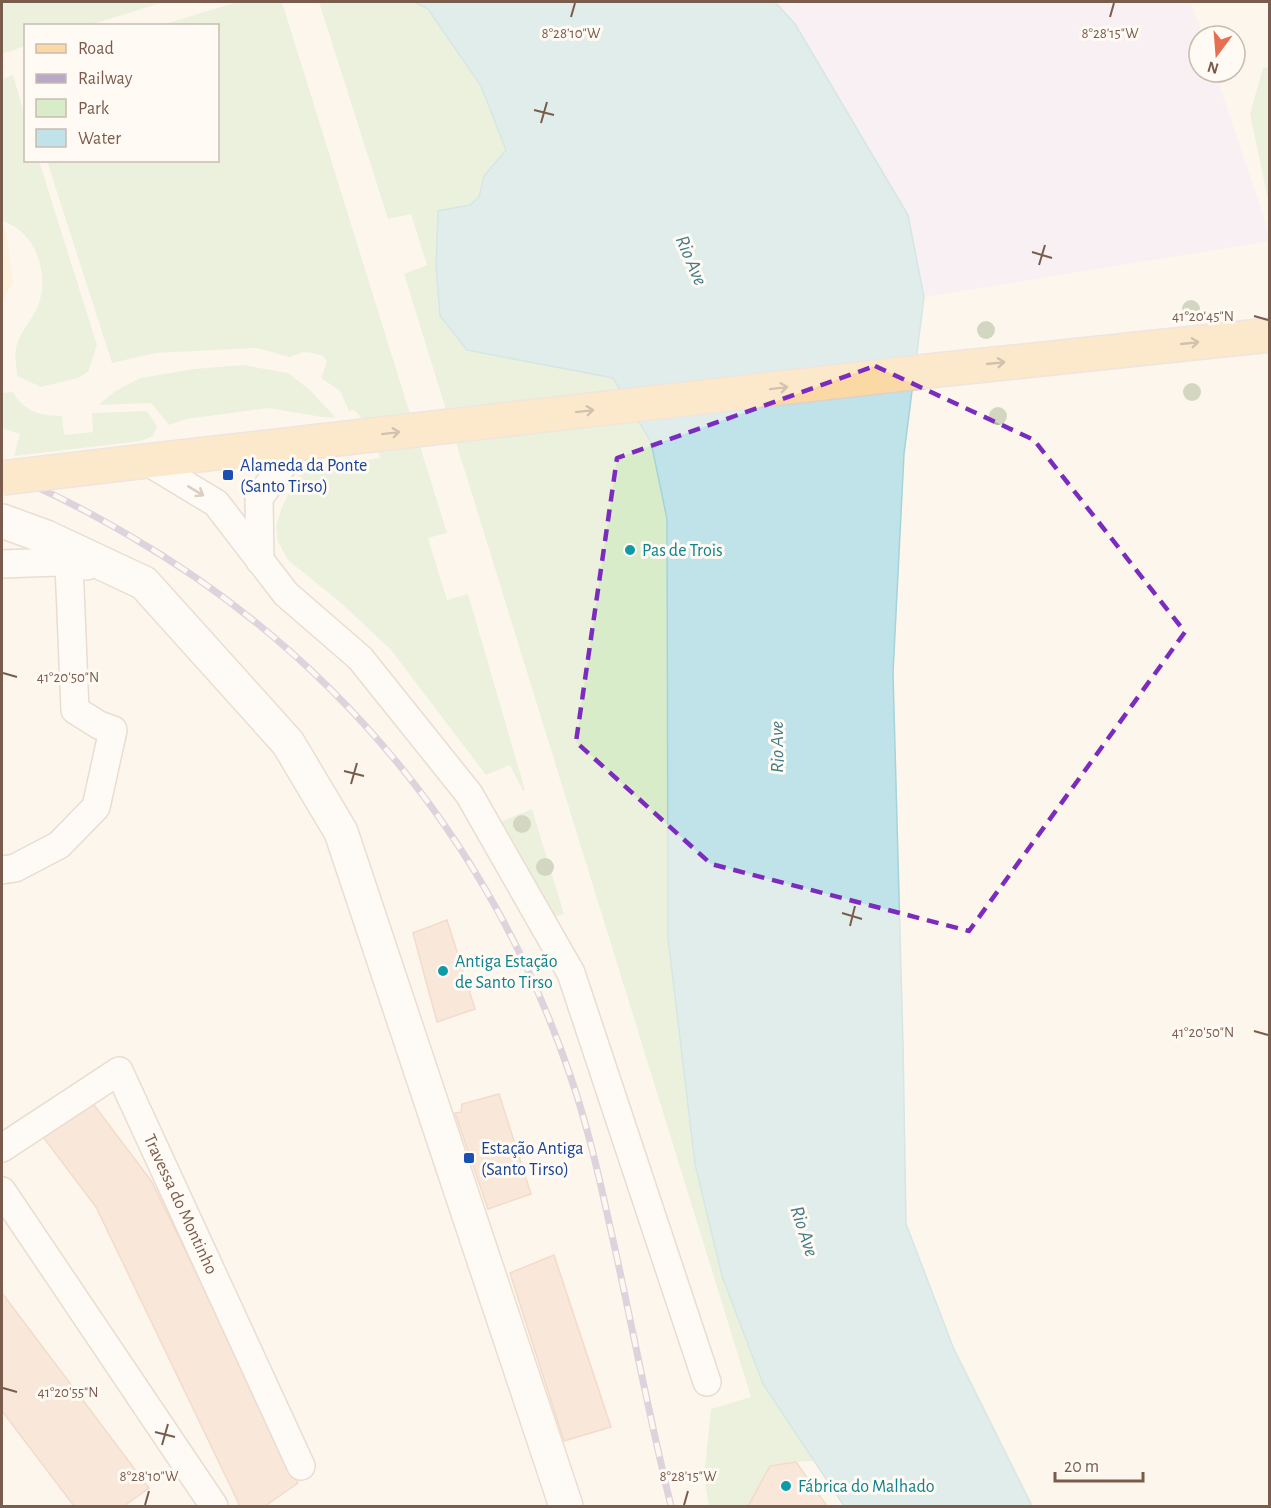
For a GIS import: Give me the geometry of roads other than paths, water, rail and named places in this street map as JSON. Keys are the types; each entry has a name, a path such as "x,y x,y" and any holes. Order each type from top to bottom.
{"main road":[{"path":"2,478 938,370 1269,335"}],"street":[{"path":"260,561 259,498 298,444"},
{"path":"146,461 216,503 286,594 360,658 469,794 571,973 707,1382"},
{"path":"118,571 57,562 2,562 11,524 46,537 144,583 288,743 341,832 566,1506"},
{"path":"2,870 15,868 58,845 96,807 106,768 113,730 99,725 75,710 69,564"},
{"name":"Travessa do Montinho","path":"2,1148 119,1071 301,1466"},
{"path":"2,1191 214,1506"}],"water":[{"name":"Rio Ave","path":"414,2 775,2 795,24 908,215 924,297 904,454 893,673 906,1224 953,1347 1032,1506 844,1506 763,1384 722,1276 695,1164 668,938 667,519 651,442 613,378 467,350 440,316 436,267 438,211 470,205 479,197 484,176 506,150 481,86 428,9"}],"railway":[{"path":"2,473 35,486 130,536 206,585 276,639 341,700 400,765 452,836 498,911 537,991 570,1075 602,1189 671,1506"}],"place":[{"name":"Alameda da Ponte (Santo Tirso)","path":"228,475"},
{"name":"Pas de Trois","path":"630,550"},
{"name":"Antiga Estação de Santo Tirso","path":"443,971"},
{"name":"Estação Antiga (Santo Tirso)","path":"469,1158"},
{"name":"Fábrica do Malhado","path":"786,1486"}]}
